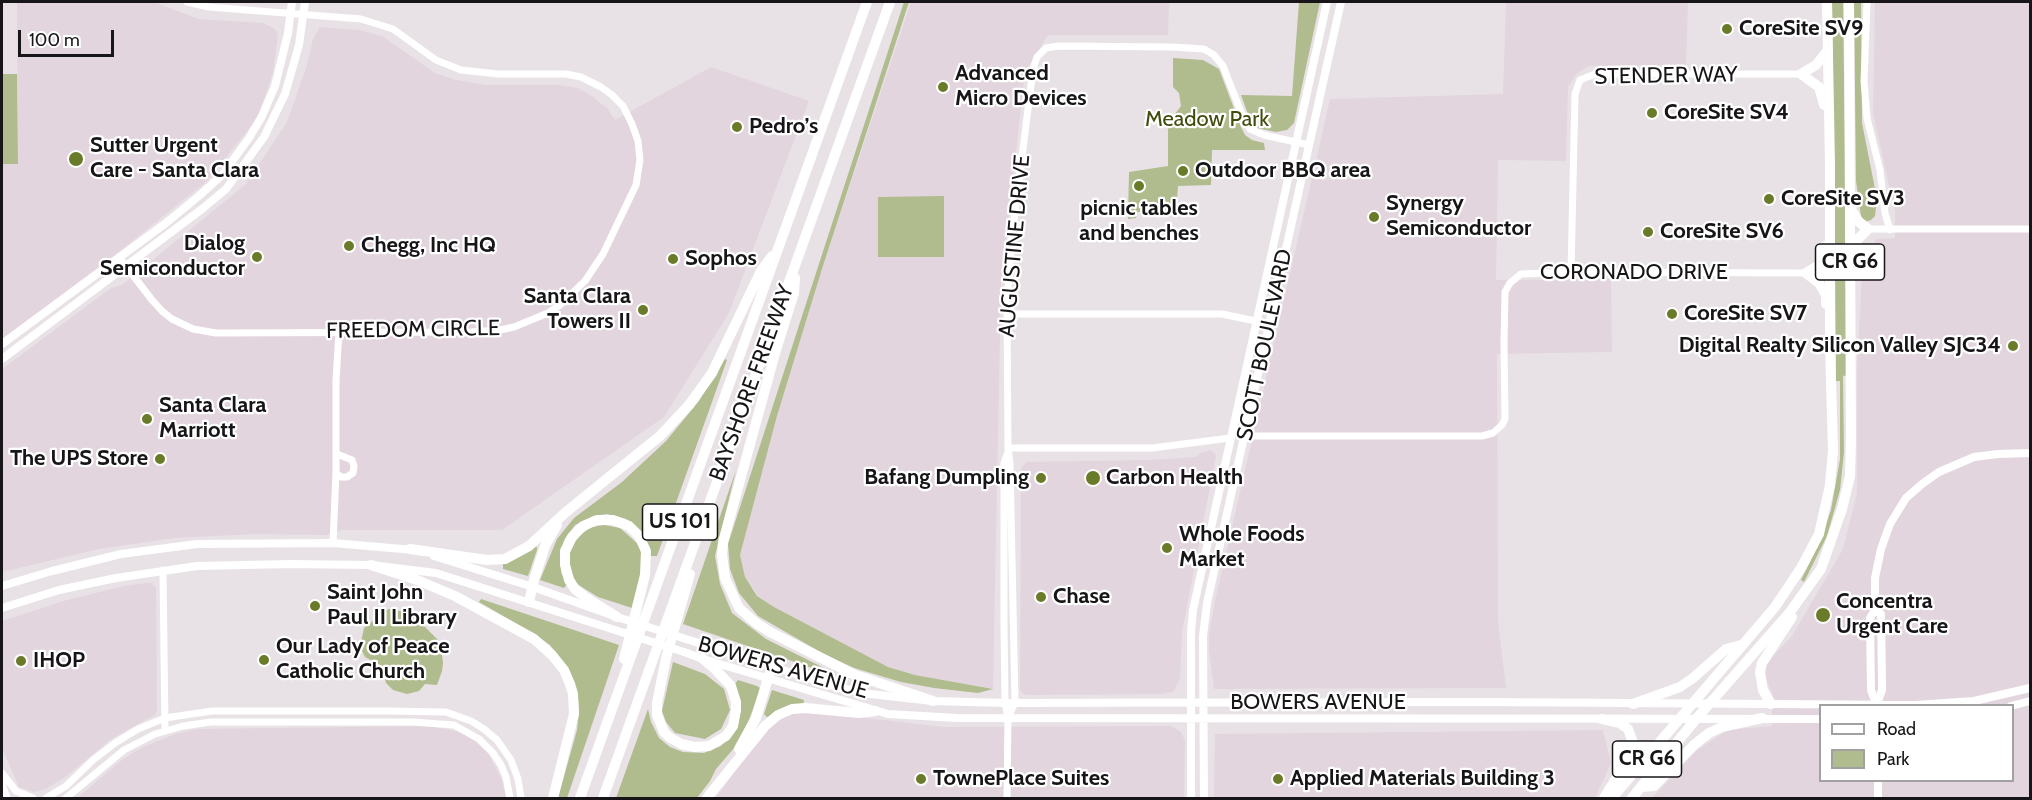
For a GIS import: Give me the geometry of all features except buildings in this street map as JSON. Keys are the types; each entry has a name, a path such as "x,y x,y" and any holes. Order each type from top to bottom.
{"highway":[{"name":"BAYSHORE FREEWAY","path":"580,798 867,2"},
{"name":"BAYSHORE FREEWAY","path":"603,798 884,17 892,2"},
{"name":"CR G6","path":"1612,798 1775,607 1819,534 1833,468 1827,2"},
{"name":"CR G6","path":"1632,798 1696,719 1801,597 1821,569 1842,509 1850,476 1849,2"},
{"path":"1828,50 1816,65 1801,74 1819,87 1824,98 1830,165 1824,256 1819,265 1806,273 1819,283 1826,295 1830,345"},
{"path":"1850,207 1858,221 1868,229 1858,239 1850,253"},
{"path":"410,549 488,560 505,559 529,546 566,512 660,436 690,405 712,373 761,271 779,246"},
{"path":"796,262 794,293 723,542 724,578 739,608 770,632 855,675 933,701"},
{"path":"703,659 731,686 736,702 735,718 726,736 716,743 702,747 688,746 675,742 664,732 657,715 657,703 666,658 723,465"},
{"path":"529,602 545,546 566,512"},
{"path":"605,729 643,588 646,555 639,536 629,526 613,520 597,520 583,526 572,537 566,551 565,565 569,580 575,589 617,617"},
{"path":"371,565 456,596 534,639 552,655 564,670 573,694 574,714 571,734 553,798"},
{"path":"1771,704 1759,680 1762,663 1790,622 1801,597"},
{"path":"1633,704 1680,687 1726,649 1742,645"},
{"path":"728,771 756,718 772,666"},
{"path":"707,798 765,726 778,715 805,708 860,713 875,711"},
{"path":"1642,787 1654,786 1709,733 1722,727 1761,718"},
{"path":"1602,719 1624,726 1632,740 1626,763 1604,798"}],"main road":[{"path":"2,344 200,195 222,175 262,116 278,78 292,2"},
{"path":"2,359 226,189 258,147 285,94 299,45 305,2"},
{"name":"SCOTT BOULEVARD","path":"1191,798 1191,632 1194,610 1327,2"},
{"name":"SCOTT BOULEVARD","path":"1204,798 1203,636 1207,603 1341,2"},
{"path":"1230,438 1245,436"},
{"path":"1877,704 1882,690 1881,614 1875,610 1875,578 1881,549 1890,524 1906,498 1939,472 1964,460 1998,454 2031,453"},
{"name":"BOWERS AVENUE","path":"2,586 52,570 131,552 197,544 333,543 410,549 836,687 870,694 933,701 1877,704"},
{"name":"BOWERS AVENUE","path":"2,608 58,590 116,578 197,566 371,565 436,573 613,628 703,659 875,711 931,718 1819,719"},
{"name":"BOWERS AVENUE","path":"1931,704 1963,702 2006,695 2031,688"},
{"path":"2014,704 2031,701"},
{"path":"1878,782 1878,798"}],"street":[{"name":"FREEDOM CIRCLE","path":"119,257 162,311 172,319 193,329 216,333 500,330 514,327 548,313 585,281 603,254 634,192 639,171 639,152 632,124 623,106 601,87 580,77 566,74 498,74 461,70 436,60 406,37 376,22 361,19 304,13 209,8 189,2"},
{"path":"1867,2 1864,81 1867,118 1880,170 1885,213 1890,230"},
{"name":"AUGUSTINE DRIVE","path":"1008,717 1015,703 1007,314 1012,237 1033,69 1037,57 1046,48 1172,46 1204,49 1214,55 1225,69 1250,129 1295,142"},
{"name":"STENDER WAY","path":"1570,272 1575,94 1580,80 1595,74 1801,74"},
{"path":"1295,142 1309,145"},
{"path":"1868,229 2031,229"},
{"name":"CORONADO DRIVE","path":"1245,436 1482,436 1493,433 1505,419 1505,296 1507,287 1521,274 1570,272 1806,273"},
{"path":"1007,314 1222,314 1270,324"},
{"path":"333,543 339,332"},
{"path":"1008,448 1152,448 1230,438"},
{"name":"AUGUSTINE DRIVE","path":"1007,798 1004,463 1008,448"},
{"path":"336,473 341,477 347,477 353,473 354,466 352,460 337,454"},
{"path":"163,570 165,730"},
{"path":"46,798 66,786 115,743 138,729 165,718 212,711 446,712 471,721 497,740 514,767 521,798"},
{"path":"66,798 124,750 165,730 211,722 448,724 470,732 494,753 506,777 510,798"},
{"path":"2,772 16,792 33,798"},
{"path":"2,784 7,798"}],"shaded area":[{"path":"17,2 154,2 199,19 263,23 275,29 278,35 273,72 257,119 206,182 116,254 2,339 2,164 18,163"},
{"path":"911,2 1169,2 1168,35 1048,35 1025,73 1001,284 993,689 915,675 888,667 774,607 758,596 745,577 740,555 777,416 822,269"},
{"path":"1506,2 1688,2 1686,66 1589,66 1577,73 1568,87 1566,161 1498,160 1496,280 1611,279 1612,352 1497,354 1498,621 1506,688 1214,689 1209,634 1215,601 1330,99 1503,94"},
{"path":"1875,2 2030,2 2030,798 1652,798 1697,750 1728,730 1772,726 1772,692 1765,678 1766,664 1792,636 1843,549 1857,493 1857,372 1862,273 1876,239 1895,238 1895,212 1873,114"},
{"path":"320,27 359,30 382,36 435,73 456,80 486,85 558,85 578,88 608,109 615,120 711,67 809,101 729,313 664,417 502,530 342,530 326,535 254,534 175,538 99,549 2,572 2,369 111,288 122,285 246,184 287,122 307,65 313,39"},
{"path":"1210,450 1216,456 1182,632 1180,679 1173,692 1026,695 1020,691 1021,468 1026,462 1196,457"},
{"path":"152,583 156,588 157,711 155,715 111,739 68,775 46,789 34,792 19,787 2,748 2,621 67,600 124,586"},
{"path":"797,712 945,727 1171,726 1181,732 1185,741 1184,798 716,798 764,730 775,721"},
{"path":"430,726 460,732 488,753 502,780 506,798 77,798 123,759 141,748 175,734 197,729"},
{"path":"1603,730 1611,763 1595,798 1214,798 1215,734"}],"green space":[{"path":"904,2 909,2 777,416 740,555 745,577 757,596 774,607 888,667 915,675 993,689 978,693 901,682 854,668 822,653 758,616 739,593 730,569 728,544"},
{"path":"1299,2 1320,2 1294,123 1287,130 1276,132 1257,128 1250,120 1241,95 1292,96"},
{"path":"1832,2 1843,2 1848,375 1843,376 1844,452 1840,490 1827,536 1804,582 1801,580 1818,546 1831,510 1840,459 1840,381 1836,381"},
{"path":"1854,2 1861,2 1862,123 1877,199 1875,216 1865,222 1861,216 1856,181"},
{"name":"Meadow Park","path":"1173,58 1203,60 1219,69 1245,135 1252,140 1264,143 1265,150 1212,150 1211,185 1178,186 1176,212 1137,212 1136,218 1128,219 1129,172 1168,166 1168,123 1181,106 1179,93 1173,87"},
{"path":"2,74 17,74 18,164 2,164"},
{"path":"944,196 944,257 878,257 878,197"},
{"path":"725,359 727,360 657,556 650,556 639,529 626,519 607,514 594,516 575,525 564,540 561,572 567,584 564,588 540,580 557,539 574,518 622,482 666,441 699,401"},
{"path":"736,470 715,556 720,584 732,613 766,639 824,668 824,672 683,624"},
{"path":"604,525 620,528 639,545 642,557 641,574 632,608 598,597 577,584 573,576 569,562 575,542 581,534 592,527"},
{"path":"537,547 537,550 528,576 503,569 503,563"},
{"path":"481,599 619,645 567,798 558,798 577,730 579,710 577,691 569,671 550,645 479,602"},
{"path":"389,609 415,617 437,639 441,647 443,663 437,685 425,684 419,691 407,694 393,690 386,683 382,666 365,657 361,642 364,628 375,619 378,613"},
{"path":"673,662 705,674 724,689 730,710 721,729 705,739 675,733 666,722 662,711"},
{"path":"738,680 757,686 760,688 759,692 749,720 735,747 716,769 697,798 616,798 648,709 651,722 659,738 670,747 683,752 704,753 721,746 737,729 741,709 735,684"},
{"path":"772,690 804,700 803,706 767,717 764,714"}],"place":[{"name":"CoreSite SV9","path":"1727,29"},
{"name":"Advanced Micro Devices","path":"943,87"},
{"name":"CoreSite SV4","path":"1652,113"},
{"name":"Pedro’s","path":"737,127"},
{"name":"Sutter Urgent Care - Santa Clara","path":"76,159"},
{"name":"Outdoor BBQ area","path":"1183,171"},
{"name":"picnic tables and benches","path":"1139,186"},
{"name":"CoreSite SV3","path":"1769,199"},
{"name":"Synergy Semiconductor","path":"1374,217"},
{"name":"CoreSite SV6","path":"1648,232"},
{"name":"Chegg, Inc HQ","path":"349,246"},
{"name":"Dialog Semiconductor","path":"257,257"},
{"name":"Sophos","path":"673,259"},
{"name":"Santa Clara Towers II","path":"643,310"},
{"name":"CoreSite SV7","path":"1672,314"},
{"name":"Digital Realty Silicon Valley SJC34","path":"2013,346"},
{"name":"Santa Clara Marriott","path":"147,419"},
{"name":"The UPS Store","path":"160,459"},
{"name":"Bafang Dumpling","path":"1041,478"},
{"name":"Carbon Health","path":"1093,478"},
{"name":"Whole Foods Market","path":"1167,548"},
{"name":"Chase","path":"1041,597"},
{"name":"Saint John Paul II Library","path":"315,606"},
{"name":"Concentra Urgent Care","path":"1823,615"},
{"name":"Our Lady of Peace Catholic Church","path":"264,660"},
{"name":"IHOP","path":"21,661"},
{"name":"TownePlace Suites","path":"921,779"},
{"name":"Applied Materials Building 3","path":"1278,779"}]}
